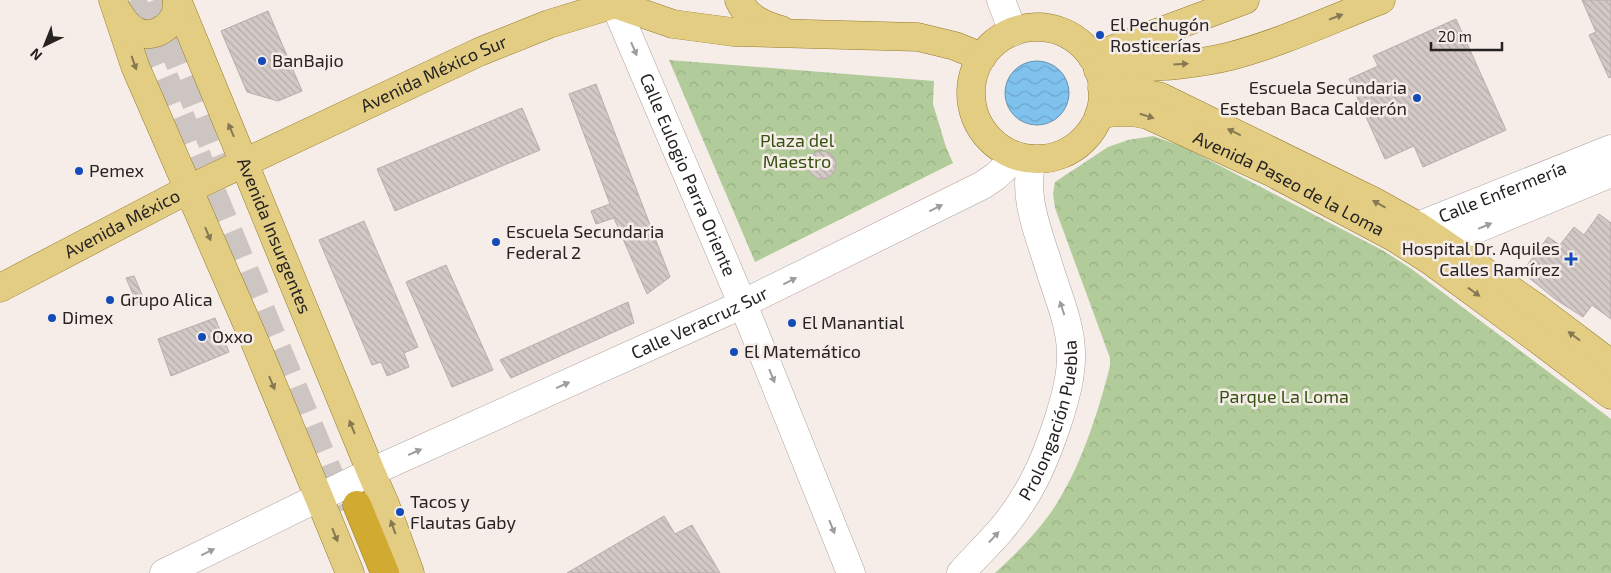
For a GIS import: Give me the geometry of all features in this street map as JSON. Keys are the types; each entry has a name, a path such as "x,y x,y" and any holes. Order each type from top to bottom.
{"highway":[{"path":"369,573 351,507 385,573"}],"main road":[{"path":"115,5 132,30 142,34 150,34 166,26 173,19 177,0"},
{"name":"Avenida Insurgentes","path":"177,0 245,162 370,472 385,504 410,573"},
{"path":"739,0 742,8 750,16 767,26 794,34"},
{"path":"1097,72 1246,0"},
{"path":"1097,72 1194,63 1254,50 1380,0"},
{"path":"618,1 673,24 733,32 918,37 955,46 982,58"},
{"name":"Avenida México Sur","path":"245,162 479,52 549,24 618,1"},
{"path":"115,5 135,66 189,189 350,573"},
{"path":"1043,27 1063,32 1081,44 1097,72 1103,102 1097,122 1085,140 1068,152 1046,160 1024,158 1002,150 985,135 974,115 970,92 974,70 986,50 1002,36 1013,32 1022,28 1043,27"},
{"name":"Avenida Paseo de la Loma","path":"1097,72 1120,88 1160,97 1373,201 1407,232 1437,252 1537,308 1611,364"},
{"name":"Avenida Paseo de la Loma","path":"1099,115 1114,112 1132,112 1148,115 1407,232"},
{"name":"Avenida México","path":"0,288 189,189 245,162"},
{"name":"Avenida Paseo de la Loma","path":"1437,252 1611,395"}],"street":[{"path":"1001,0 1013,32"},
{"name":"Calle Eulogio Parra Oriente","path":"618,1 851,573"},
{"name":"Calle Enfermería","path":"1407,232 1611,149"},
{"name":"Calle Veracruz Sur","path":"320,498 370,472 743,304 983,184 1024,158"},
{"name":"Prolongación Puebla","path":"961,573 1000,531 1038,475 1047,455 1065,402 1071,367 1071,349 1067,325 1033,217 1029,171 1024,158"},
{"name":"Calle Enfermería","path":"1437,252 1611,173"},
{"path":"164,573 320,498"}],"green space":[{"name":"Plaza del Maestro","path":"669,60 934,81 933,104 953,163 755,262"},
{"name":"Parque La Loma","path":"1153,136 1184,147 1384,251 1413,270 1611,419 1611,573 995,573 1039,528 1054,508 1068,483 1090,434 1110,366 1110,358 1055,208 1053,194 1055,182 1108,147 1128,140"}],"water":[{"path":"1031,61 1043,61 1060,70 1067,81 1069,93 1067,105 1060,116 1043,125 1031,125 1019,120 1010,111 1005,99 1005,87 1010,75 1019,66"}],"building":[{"path":"1582,0 1611,0 1611,77 1609,78 1589,35 1596,32"},
{"name":"BanBajio","path":"268,11 302,91 278,101 247,92 221,31"},
{"path":"1456,19 1506,130 1423,167 1414,146 1385,159 1349,79 1378,66 1373,56"},
{"path":"596,84 670,277 647,294 614,218 596,224 591,211 610,204 569,94"},
{"path":"522,108 540,150 395,211 377,169"},
{"path":"822,151 832,155 836,165 832,175 822,179 812,175 808,165 812,155"},
{"name":"Hospital Dr. Aquiles Calles Ramírez","path":"1599,214 1611,223 1611,319 1592,305 1583,317 1555,299 1522,272 1548,237 1560,245 1574,227 1584,235"},
{"path":"364,221 418,347 404,353 409,367 387,376 381,362 372,365 319,240"},
{"path":"446,265 493,370 452,387 406,282"},
{"path":"134,276 146,304 138,306 126,278"},
{"path":"628,302 634,323 511,378 500,360"},
{"path":"215,318 229,352 171,376 158,339"},
{"path":"664,516 675,534 692,525 720,573 567,573"}],"tunnel":[{"path":"132,0 344,510"},
{"path":"154,0 220,162"}],"place":[{"name":"El Pechugón Rosticerías","path":"1100,35"},
{"name":"BanBajio","path":"262,61"},
{"name":"Escuela Secundaria Esteban Baca Calderón","path":"1417,98"},
{"name":"Pemex","path":"79,171"},
{"name":"Escuela Secundaria Federal 2","path":"496,242"},
{"name":"Hospital Dr. Aquiles Calles Ramírez","path":"1571,259"},
{"name":"Grupo Alica","path":"110,300"},
{"name":"Dimex","path":"52,318"},
{"name":"El Manantial","path":"792,323"},
{"name":"Oxxo","path":"202,337"},
{"name":"El Matemático","path":"734,352"},
{"name":"Tacos y Flautas Gaby","path":"400,512"}]}
